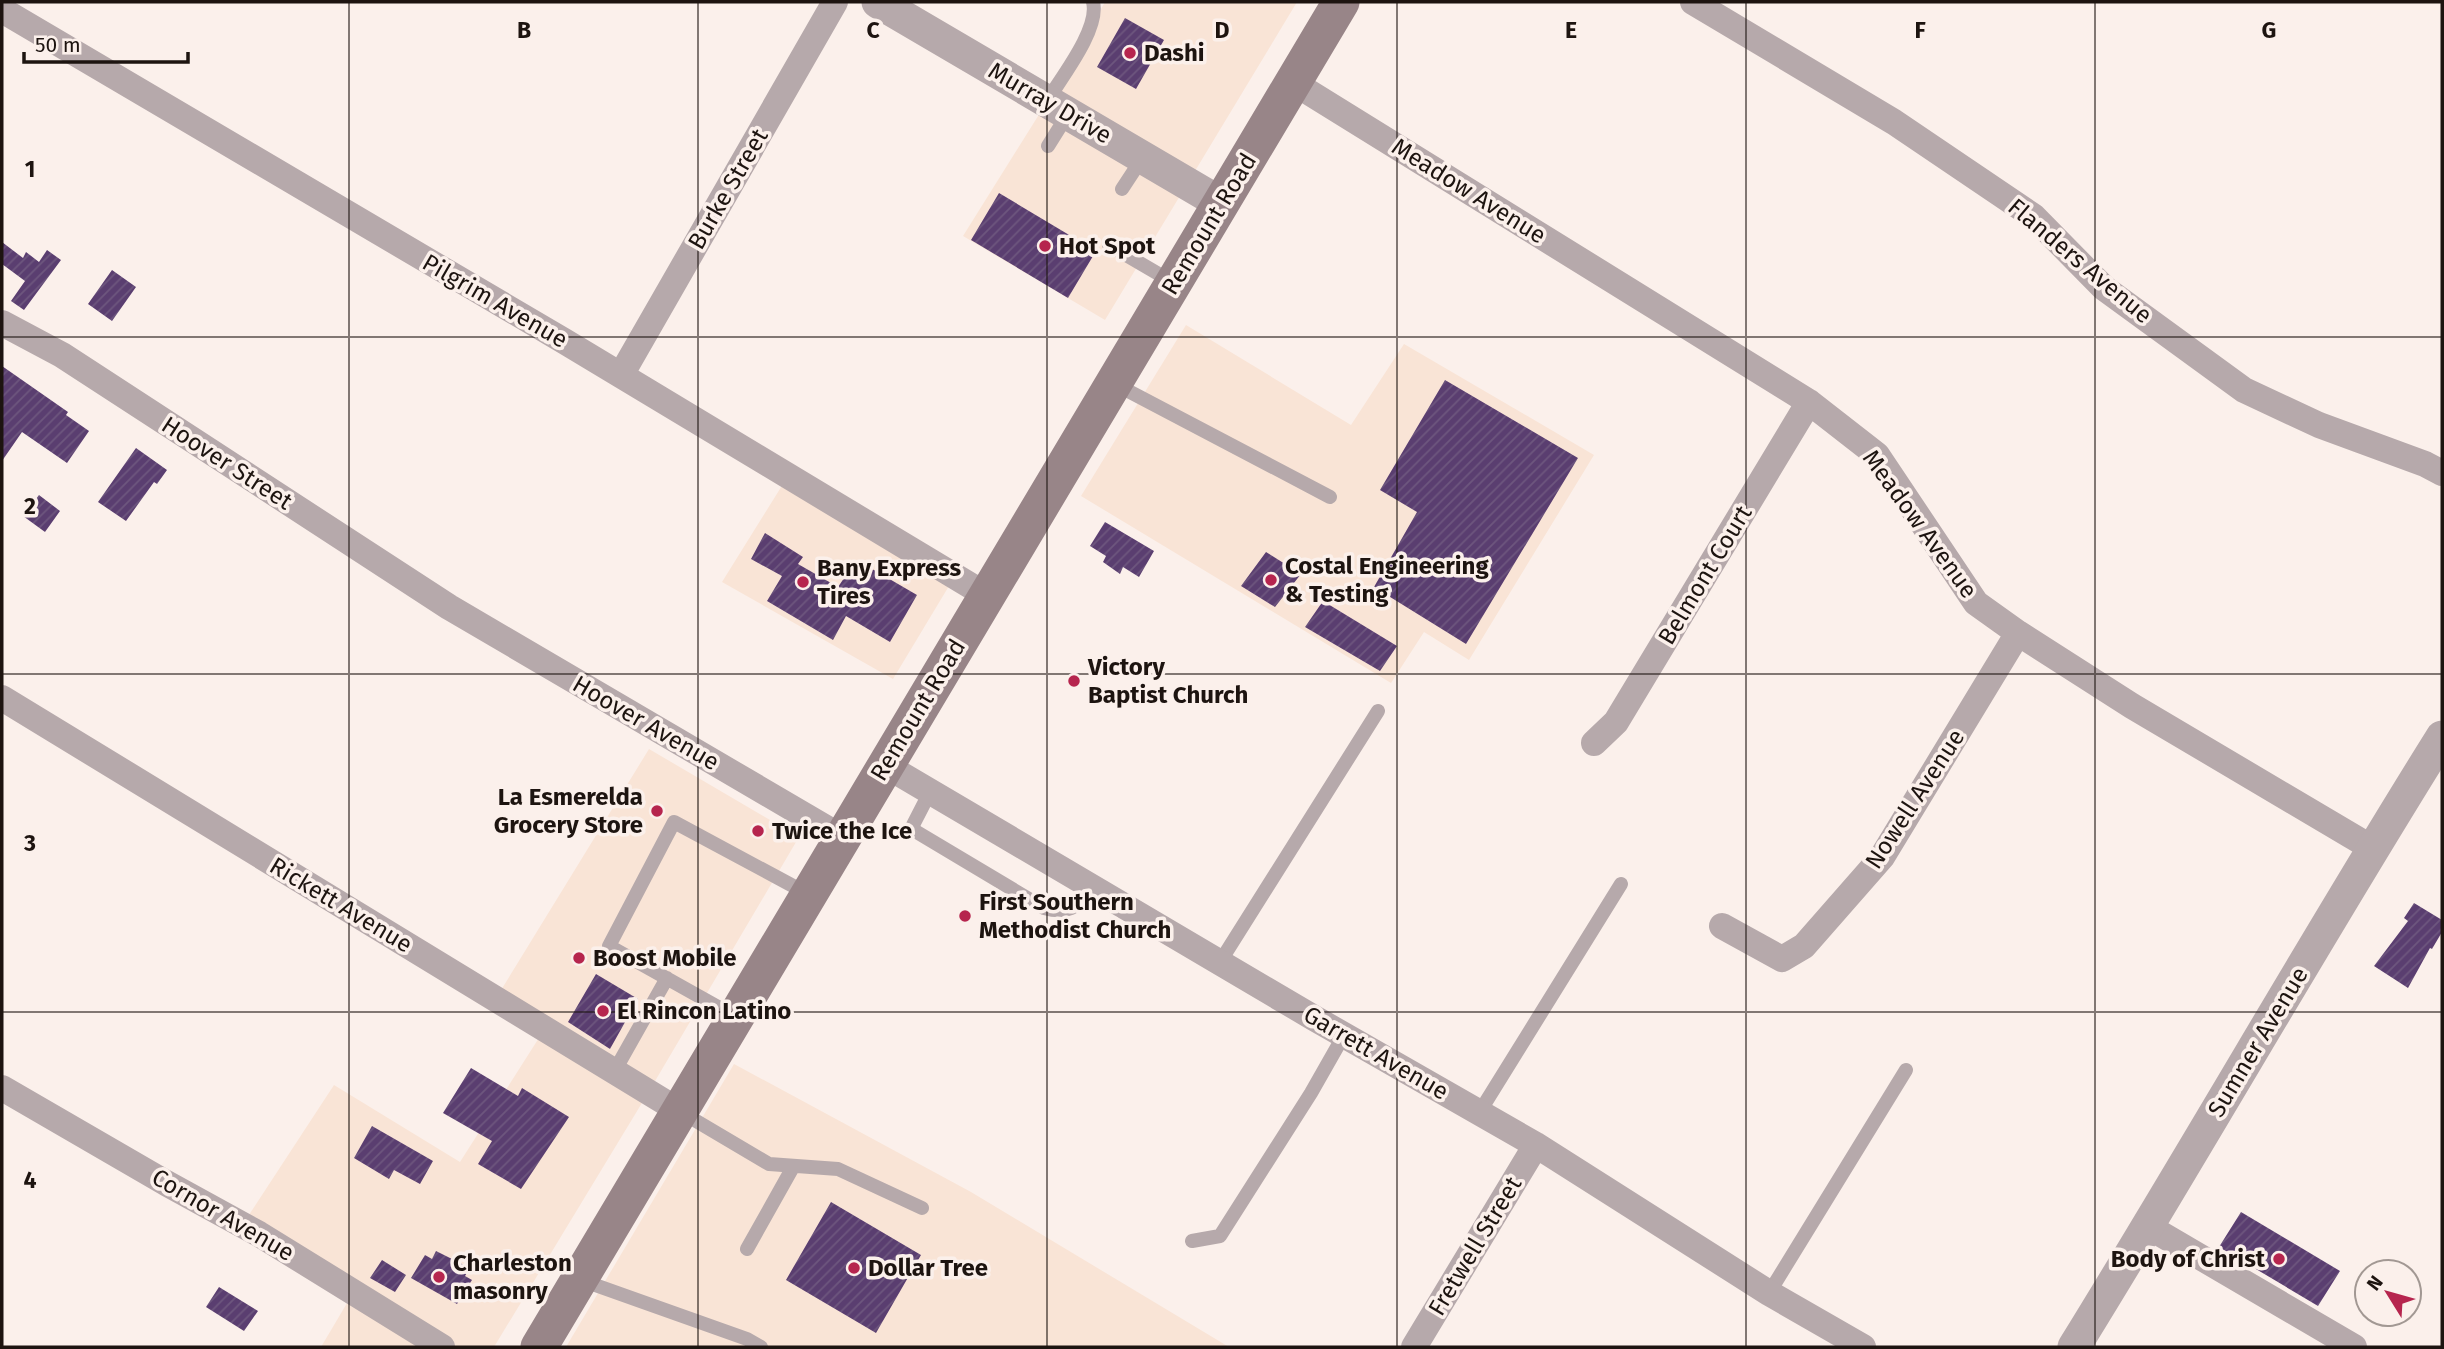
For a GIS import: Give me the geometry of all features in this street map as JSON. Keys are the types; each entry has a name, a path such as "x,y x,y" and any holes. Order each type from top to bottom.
{"main road":[{"name":"Remount Road","path":"539,1347 1341,2"}],"street":[{"name":"Burke Street","path":"621,375 835,2"},
{"name":"Murray Drive","path":"878,2 1222,204"},
{"name":"Flanders Avenue","path":"1693,2 1894,122 2033,216 2104,288 2244,390 2319,425 2425,464 2442,473"},
{"name":"Pilgrim Avenue","path":"2,10 621,375 986,595"},
{"name":"Meadow Avenue","path":"1294,83 1809,402 1877,455 1905,493 1976,603 2132,706 2372,848"},
{"name":"Hoover Street","path":"2,323 62,355 449,607"},
{"name":"Belmont Court","path":"1594,743 1616,722 1809,402"},
{"name":"Hoover Avenue","path":"449,607 843,838"},
{"name":"Nowell Avenue","path":"1721,926 1782,959 1804,946 1882,857 2018,633"},
{"name":"Rickett Avenue","path":"2,698 681,1112"},
{"name":"Sumner Avenue","path":"2074,1347 2149,1227 2372,848 2442,737"},
{"name":"Garrett Avenue","path":"885,765 1536,1146 1769,1293 1863,1347"},
{"name":"Cornor Avenue","path":"2,1088 260,1234 442,1347"},
{"name":"Fretwell Street","path":"1414,1347 1536,1146"},
{"path":"2149,1227 2354,1347"}],"lane":[{"path":"1048,146 1057,107 1093,21 1093,2"},
{"path":"1122,189 1143,158"},
{"path":"1109,245 1174,283"},
{"path":"1114,383 1330,497"},
{"path":"1220,962 1378,710"},
{"path":"930,792 913,825 915,831 1010,888 1044,908 1057,912 1067,911 1079,904 1094,889"},
{"path":"737,1017 609,946 674,822 810,894"},
{"path":"1479,1113 1621,884"},
{"path":"614,1072 667,978"},
{"path":"1192,1241 1220,1236 1311,1093 1344,1035"},
{"path":"1769,1293 1906,1070"},
{"path":"681,1112 769,1164 838,1169 922,1208"},
{"path":"747,1249 793,1167"},
{"path":"581,1280 747,1339 761,1347"}],"shaded area":[{"path":"1105,2 1297,2 1105,320 963,236 1060,81"},
{"path":"1186,325 1351,425 1404,344 1594,455 1469,660 1424,632 1391,683 1081,496"},
{"path":"788,476 955,576 893,679 722,582"},
{"path":"649,749 799,837 494,1347 321,1347 353,1293 243,1224 334,1085 460,1162 544,1030 495,1000"},
{"path":"734,1064 971,1192 1229,1347 566,1347"}],"building":[{"name":"Dashi","path":"1125,18 1164,40 1136,89 1097,67"},
{"path":"999,193 1096,251 1068,298 971,240"},
{"path":"2,242 23,258 26,252 39,262 47,250 61,260 24,310 11,301 25,281 2,264"},
{"path":"112,270 136,287 112,321 88,304"},
{"path":"2,366 68,412 66,415 89,431 67,463 22,432 2,461"},
{"path":"1445,380 1578,458 1466,644 1374,587 1417,512 1380,490"},
{"path":"136,448 167,470 157,484 154,482 126,521 98,502"},
{"path":"39,495 60,511 45,532 23,516"},
{"path":"1105,522 1154,551 1139,577 1123,567 1120,574 1103,562 1106,556 1090,546"},
{"name":"Bany Express Tires","path":"765,533 803,557 798,564 838,587 855,562 917,595 890,642 846,616 833,640 767,601 782,576 751,559"},
{"name":"Costal Engineering & Testing","path":"1266,552 1301,574 1275,607 1241,586"},
{"path":"1323,601 1397,646 1380,671 1305,627"},
{"path":"2414,903 2442,920 2442,932 2408,988 2374,966 2408,921 2404,918"},
{"name":"El Rincon Latino","path":"596,974 638,999 610,1049 568,1022"},
{"path":"471,1068 518,1096 522,1088 569,1117 521,1189 478,1164 492,1141 443,1113"},
{"path":"372,1126 433,1161 420,1184 394,1170 389,1179 354,1158"},
{"name":"Dollar Tree","path":"831,1202 921,1255 876,1333 786,1280"},
{"name":"Body of Christ","path":"2241,1212 2340,1271 2318,1306 2219,1247"},
{"name":"Charleston masonry","path":"436,1251 470,1268 465,1276 472,1280 457,1304 411,1278 425,1255 432,1259"},
{"path":"382,1260 406,1275 395,1292 370,1278"},
{"path":"219,1287 258,1311 244,1331 206,1307"}],"place":[{"name":"Dashi","path":"1130,53"},
{"name":"Hot Spot","path":"1045,246"},
{"name":"Costal Engineering & Testing","path":"1271,580"},
{"name":"Bany Express Tires","path":"803,582"},
{"name":"Victory Baptist Church","path":"1074,681"},
{"name":"La Esmerelda Grocery Store","path":"657,811"},
{"name":"Twice the Ice","path":"758,831"},
{"name":"First Southern Methodist Church","path":"965,916"},
{"name":"Boost Mobile","path":"579,958"},
{"name":"El Rincon Latino","path":"603,1011"},
{"name":"Body of Christ","path":"2279,1259"},
{"name":"Dollar Tree","path":"854,1268"},
{"name":"Charleston masonry","path":"439,1277"}]}
